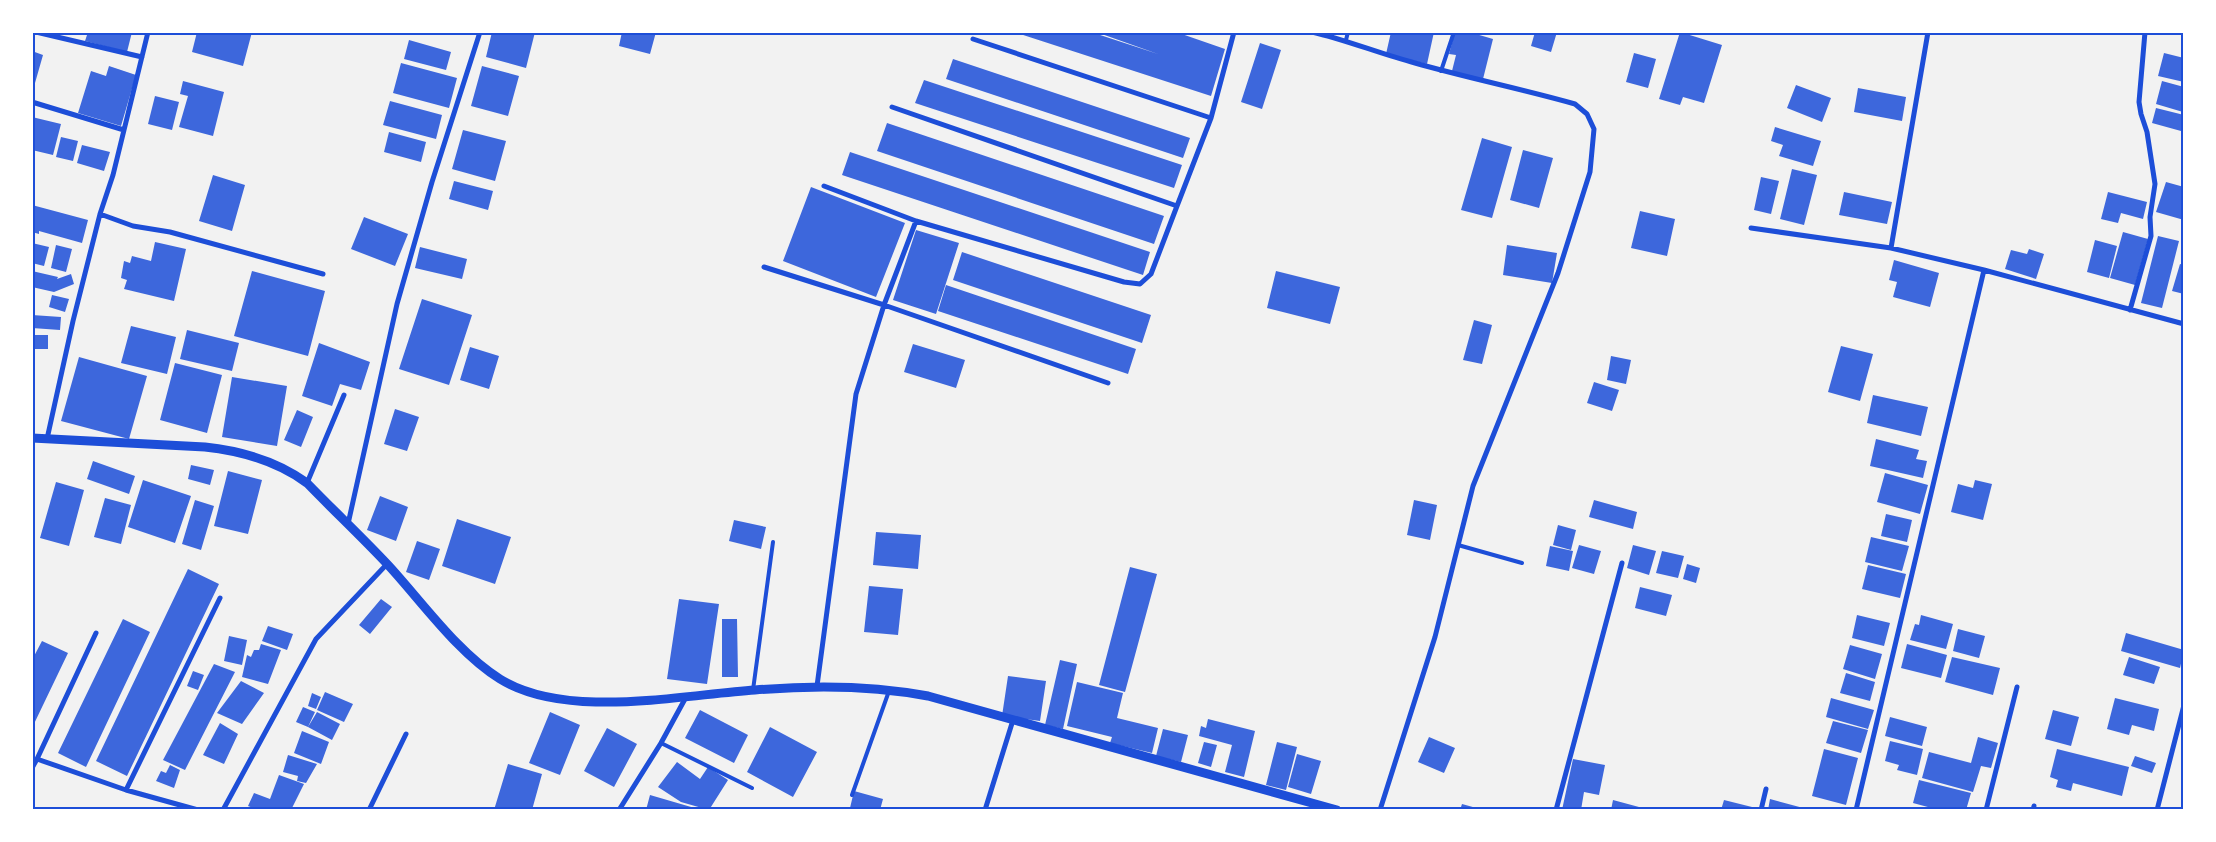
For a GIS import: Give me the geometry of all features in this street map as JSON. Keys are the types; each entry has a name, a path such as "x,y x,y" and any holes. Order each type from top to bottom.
{"street":[{"path":"36,32 142,57"},
{"path":"47,439 72,321 124,130 148,32"},
{"path":"348,525 397,304 432,182 480,32"},
{"path":"824,186 916,221 1124,282 1140,284 1151,274 1211,118 1234,32"},
{"path":"1312,32 1346,40 1389,56 1442,71 1575,104 1587,114 1594,129 1590,172 1558,273 1474,486 1435,637 1380,810"},
{"path":"1891,248 1928,32"},
{"path":"2130,310 2151,236 2150,217 2154,184 2147,132 2141,114 2140,102 2145,32"},
{"path":"973,39 1211,118"},
{"path":"32,102 124,130"},
{"path":"892,107 1177,206"},
{"path":"100,214 133,226 170,232 323,274"},
{"path":"817,686 856,394 884,305 916,221"},
{"path":"1751,228 1891,248 1984,270 2184,324"},
{"path":"764,268 884,305 1108,383"},
{"path":"1856,810 1984,270"},
{"path":"307,483 344,395"},
{"path":"32,438 230,450 272,463 295,474 307,483 388,564 468,653 498,678 529,694 551,699 586,702 685,699 753,690 817,686 890,689 928,696 1337,810"},
{"path":"1556,810 1622,563"},
{"path":"232,810 224,808 316,639 388,564"},
{"path":"126,790 220,598"},
{"path":"32,768 96,633"},
{"path":"1986,810 2017,687"},
{"path":"619,810 685,699"},
{"path":"2157,810 2184,705"},
{"path":"986,810 1012,720"},
{"path":"369,810 406,734"},
{"path":"37,759 126,790 198,810"},
{"path":"1761,810 1766,789"}],"lane":[{"path":"1346,40 1348,32"},
{"path":"1442,71 1454,32"},
{"path":"753,690 773,542"},
{"path":"1458,545 1522,563"},
{"path":"852,795 890,689"},
{"path":"661,742 752,788"}],"building":[{"path":"88,32 132,32 127,52 85,41"},
{"path":"197,32 252,32 243,66 192,52"},
{"path":"492,32 535,32 526,68 486,57"},
{"path":"622,32 656,32 650,54 619,46"},
{"path":"1091,32 1158,54 1096,32 1176,32 1225,49 1211,96 1017,33"},
{"path":"1391,32 1434,32 1427,64 1386,54"},
{"path":"1455,32 1469,32 1493,39 1483,79 1452,71 1456,55 1449,54"},
{"path":"1535,32 1557,32 1551,52 1531,46"},
{"path":"1680,32 1722,45 1704,103 1683,97 1680,105 1659,99"},
{"path":"409,40 451,52 446,70 404,59"},
{"path":"1260,43 1281,50 1262,109 1241,102"},
{"path":"32,51 43,55 33,90 32,90"},
{"path":"1634,53 1656,59 1648,88 1626,82"},
{"path":"2164,53 2184,58 2184,82 2158,76"},
{"path":"953,59 1190,138 1183,158 946,79"},
{"path":"401,63 457,78 449,108 393,93"},
{"path":"109,66 136,75 121,126 78,113 91,71 106,76"},
{"path":"482,66 519,76 508,116 471,106"},
{"path":"924,80 1182,165 1174,188 915,103"},
{"path":"183,81 224,92 213,136 179,127 188,96 180,94"},
{"path":"2162,81 2184,87 2183,112 2156,104"},
{"path":"1796,85 1831,98 1822,122 1787,108"},
{"path":"1858,88 1906,97 1902,121 1854,112"},
{"path":"155,96 179,102 172,130 148,124"},
{"path":"390,101 442,115 436,139 383,125"},
{"path":"2156,108 2184,115 2181,131 2152,123"},
{"path":"32,117 61,124 53,155 32,150"},
{"path":"887,123 1164,216 1154,244 877,151"},
{"path":"1775,127 1821,141 1813,166 1779,156 1783,145 1771,141"},
{"path":"463,130 506,141 495,181 452,169"},
{"path":"389,132 426,142 421,162 384,152"},
{"path":"61,137 78,141 73,161 56,157"},
{"path":"1482,138 1512,147 1492,218 1461,210"},
{"path":"82,145 110,152 104,171 77,163"},
{"path":"1523,150 1553,158 1539,208 1510,200"},
{"path":"850,152 1150,252 1143,275 842,175"},
{"path":"1792,169 1817,175 1804,225 1780,219"},
{"path":"213,175 245,185 232,231 199,221"},
{"path":"1761,177 1779,181 1771,214 1754,210"},
{"path":"454,181 493,191 488,210 449,199"},
{"path":"2166,182 2184,187 2184,220 2156,212"},
{"path":"811,187 905,223 876,297 783,261"},
{"path":"1844,192 1892,202 1887,224 1839,215"},
{"path":"2108,192 2147,202 2143,219 2121,213 2118,223 2101,219"},
{"path":"32,205 88,220 82,243 39,231 39,234 32,232"},
{"path":"1640,211 1675,219 1667,256 1631,248"},
{"path":"364,217 408,234 395,266 351,249"},
{"path":"916,230 959,243 936,314 893,300"},
{"path":"2123,232 2148,239 2135,285 2110,278"},
{"path":"2158,236 2179,241 2162,308 2141,303"},
{"path":"2095,240 2117,246 2109,278 2087,272"},
{"path":"155,242 186,249 174,301 124,289 127,280 121,278 124,261 130,263 132,256 151,261"},
{"path":"32,243 49,247 44,266 32,263"},
{"path":"56,245 72,249 66,272 51,268"},
{"path":"1507,245 1557,253 1552,283 1503,275"},
{"path":"420,247 467,259 462,279 415,268"},
{"path":"2029,249 2044,254 2036,279 2005,269 2011,250 2027,254"},
{"path":"962,252 1151,315 1142,343 953,280"},
{"path":"1894,260 1939,273 1930,307 1893,297 1897,282 1889,280"},
{"path":"2180,264 2184,265 2184,294 2172,291"},
{"path":"32,271 58,277 57,279 71,274 74,284 54,292 32,287"},
{"path":"252,271 325,291 308,356 234,336"},
{"path":"1276,271 1340,287 1330,324 1267,308"},
{"path":"946,285 1136,349 1128,374 938,311"},
{"path":"52,295 69,299 65,312 49,307"},
{"path":"422,299 472,315 449,385 399,369"},
{"path":"32,315 61,317 60,330 32,328"},
{"path":"1474,320 1492,325 1482,364 1463,360"},
{"path":"131,326 176,337 167,374 121,363"},
{"path":"187,330 239,343 232,371 180,359"},
{"path":"32,335 48,335 48,349 32,349"},
{"path":"319,343 370,362 361,390 340,384 332,406 302,396"},
{"path":"913,344 965,360 956,388 904,372"},
{"path":"1841,346 1873,354 1860,401 1828,392"},
{"path":"470,347 499,356 489,389 460,380"},
{"path":"1611,356 1631,360 1626,384 1607,380"},
{"path":"79,357 147,376 129,439 61,421"},
{"path":"175,363 222,375 207,433 160,420"},
{"path":"232,377 287,386 277,446 222,437"},
{"path":"1594,382 1619,390 1612,411 1587,403"},
{"path":"1873,395 1928,407 1921,436 1867,423"},
{"path":"395,409 419,417 407,451 384,444"},
{"path":"297,410 313,417 301,447 284,440"},
{"path":"1876,439 1919,450 1916,459 1927,461 1923,478 1870,466"},
{"path":"93,461 135,476 129,494 87,479"},
{"path":"191,465 214,470 210,485 188,479"},
{"path":"228,471 262,480 248,534 214,526"},
{"path":"1885,473 1928,485 1920,514 1877,502"},
{"path":"143,480 191,496 175,543 128,527"},
{"path":"1975,480 1992,484 1983,520 1951,512 1958,484 1973,488"},
{"path":"56,482 84,490 69,546 40,538"},
{"path":"380,496 408,507 396,541 367,530"},
{"path":"105,498 131,505 121,544 94,537"},
{"path":"195,500 214,506 201,550 182,544"},
{"path":"1414,500 1437,505 1430,540 1407,535"},
{"path":"1594,500 1637,512 1633,529 1589,517"},
{"path":"1886,514 1912,520 1907,542 1881,536"},
{"path":"457,519 511,537 495,584 442,566"},
{"path":"734,520 766,527 761,549 729,541"},
{"path":"1558,525 1576,530 1571,550 1553,545"},
{"path":"876,532 921,535 918,569 873,565"},
{"path":"1871,537 1909,546 1902,571 1865,562"},
{"path":"417,541 440,549 429,580 406,572"},
{"path":"1579,545 1601,551 1594,574 1572,568"},
{"path":"1633,545 1656,551 1649,575 1627,568"},
{"path":"1550,546 1573,551 1569,571 1546,566"},
{"path":"1662,551 1684,556 1678,578 1656,573"},
{"path":"1687,564 1700,568 1696,583 1683,579"},
{"path":"1868,565 1906,574 1900,598 1862,589"},
{"path":"1130,567 1157,574 1125,692 1099,685"},
{"path":"188,569 219,584 127,776 96,761"},
{"path":"869,586 903,589 898,635 864,632"},
{"path":"1640,587 1672,595 1666,616 1635,608"},
{"path":"381,599 392,607 370,634 359,625"},
{"path":"679,599 719,604 707,684 667,679"},
{"path":"1857,615 1890,623 1884,646 1852,638"},
{"path":"1921,615 1953,624 1946,649 1910,640 1915,624 1919,625"},
{"path":"123,619 150,632 86,767 58,753"},
{"path":"722,619 737,619 738,677 722,677"},
{"path":"268,626 293,634 287,650 262,641"},
{"path":"1958,629 1985,636 1979,658 1953,651"},
{"path":"2126,633 2184,650 2180,668 2121,651"},
{"path":"229,636 247,640 242,665 224,661"},
{"path":"42,641 68,653 32,728 32,660"},
{"path":"261,644 281,650 268,684 242,677 247,655 251,657 254,650 259,650"},
{"path":"1907,644 1947,655 1941,678 1901,668"},
{"path":"1850,645 1882,654 1875,679 1843,669"},
{"path":"1952,657 2000,668 1993,695 1945,682"},
{"path":"2129,657 2160,667 2154,684 2123,675"},
{"path":"1060,660 1077,664 1063,729 1045,725"},
{"path":"214,664 235,672 185,770 163,760"},
{"path":"193,671 204,675 198,690 187,686"},
{"path":"1846,673 1875,682 1870,701 1840,693"},
{"path":"1008,676 1046,681 1040,721 1002,716"},
{"path":"241,681 264,693 242,724 217,713"},
{"path":"1077,682 1123,693 1117,718 1158,728 1152,753 1110,743 1112,737 1067,726"},
{"path":"325,692 353,704 344,722 317,710"},
{"path":"312,693 321,697 316,709 308,706"},
{"path":"1831,698 1874,710 1868,729 1826,717"},
{"path":"2115,698 2159,709 2154,731 2132,725 2129,735 2107,729"},
{"path":"303,707 315,712 308,727 296,722"},
{"path":"700,710 748,735 734,763 685,738"},
{"path":"2053,710 2079,717 2071,746 2045,739"},
{"path":"317,712 340,724 332,740 308,727"},
{"path":"550,712 580,725 560,775 529,763"},
{"path":"1890,717 1927,727 1922,746 1885,736"},
{"path":"1208,719 1255,731 1244,777 1225,772 1232,745 1199,736 1201,726 1206,728"},
{"path":"1833,721 1868,730 1861,753 1826,743"},
{"path":"220,723 238,734 224,764 203,755"},
{"path":"770,727 817,752 793,797 747,772"},
{"path":"607,728 637,744 614,787 584,771"},
{"path":"1163,729 1188,735 1181,762 1156,756"},
{"path":"302,731 329,742 321,764 294,753"},
{"path":"1429,737 1455,748 1444,773 1418,762"},
{"path":"1978,737 1998,743 1991,768 1981,766 1973,792 1922,778 1929,752 1971,763"},
{"path":"1890,741 1923,749 1917,775 1897,770 1899,765 1885,761"},
{"path":"1204,742 1217,745 1211,767 1198,763"},
{"path":"1277,742 1297,747 1286,790 1266,785"},
{"path":"1824,749 1858,758 1846,805 1812,796"},
{"path":"2057,749 2129,767 2122,796 2073,783 2071,791 2056,787 2058,780 2050,777"},
{"path":"1297,754 1321,761 1311,794 1288,787"},
{"path":"288,755 317,764 306,783 297,781 298,776 283,772"},
{"path":"2135,756 2156,763 2152,773 2131,766"},
{"path":"1573,759 1605,765 1599,795 1584,792 1581,810 1562,810"},
{"path":"677,762 700,779 708,767 728,780 709,810 681,802 658,787"},
{"path":"508,764 542,774 532,810 494,810"},
{"path":"170,765 180,770 174,788 156,781 161,771 166,773"},
{"path":"279,775 304,784 291,810 258,810 248,806 254,793 270,799"},
{"path":"1919,780 1971,793 1966,810 1939,810 1913,803"},
{"path":"854,791 883,799 880,810 850,808"},
{"path":"650,795 698,809 698,810 646,810"},
{"path":"1770,799 1807,809 1807,810 1768,810"},
{"path":"1613,800 1639,807 1638,810 1611,810"},
{"path":"1724,800 1756,808 1755,810 1721,810"},
{"path":"1462,804 1480,809 1480,810 1460,810"}]}
